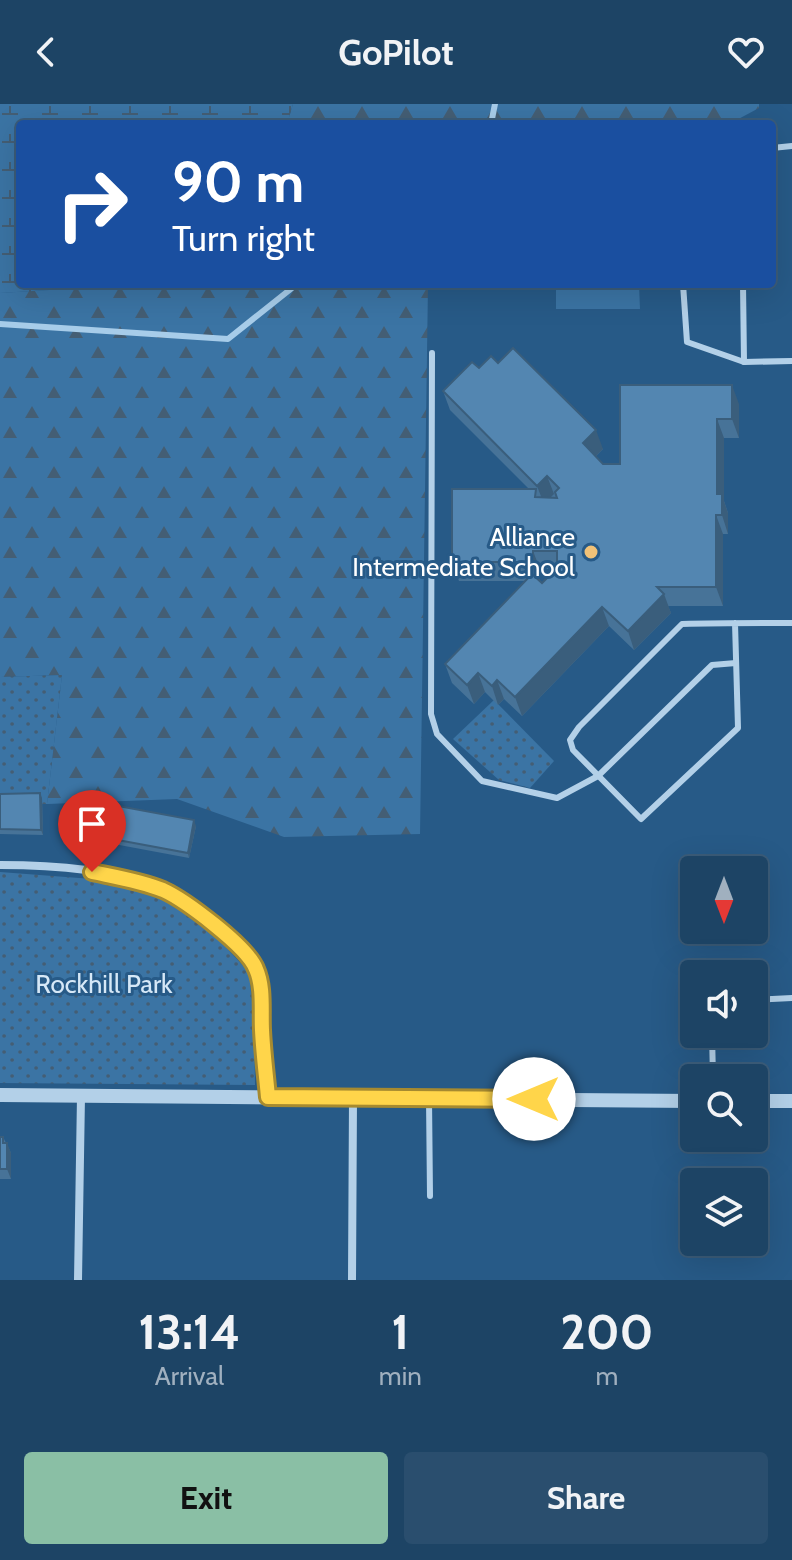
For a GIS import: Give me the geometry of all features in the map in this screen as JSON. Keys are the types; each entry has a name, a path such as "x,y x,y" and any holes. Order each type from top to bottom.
{"street":[{"path":"0,865 75,868 140,882 168,892 238,944 251,958 259,979 268,1097"},
{"path":"0,1095 680,1101"},
{"path":"78,1280 81,1096"},
{"path":"352,1280 353,1098"},
{"path":"768,1101 792,1101"}],"lane":[{"path":"683,288 687,342 744,362 792,361"},
{"path":"743,288 744,362"},
{"path":"432,353 431,714 437,734 482,781 557,798 598,776 712,665 736,663"},
{"path":"735,623 738,728 641,819 573,750 570,740 579,727 682,624 735,623 792,623"},
{"path":"768,999 792,998"},
{"path":"429,1098 430,1196"}],"green space":[{"path":"0,104 293,104 288,120 16,120 16,288 82,288 0,293"},
{"path":"293,104 759,104 759,108 736,120 288,120"},
{"path":"82,288 428,288 420,834 284,837 177,799 47,804 62,675 0,677 0,293"},
{"path":"556,288 639,288 640,309 556,309"},
{"path":"62,675 47,804 0,804 0,677"},
{"path":"494,700 554,761 530,788 499,780 453,739"},
{"name":"Rockhill Park","path":"0,872 92,879 144,889 181,911 220,941 249,972 255,1085 0,1083"}],"building":[{"name":"Alliance Intermediate School","path":"513,348 596,430 583,443 603,464 620,464 620,385 732,385 732,419 717,419 717,494 722,494 722,515 716,515 716,587 657,587 664,594 628,631 602,607 515,697 497,680 492,686 478,673 467,685 445,664 532,574 542,583 561,564 557,561 557,551 533,551 533,562 452,562 452,489 536,489 535,497 557,498 555,492 559,488 547,476 537,486 443,391 472,362 479,368 491,356 498,363"},
{"path":"40,793 41,830 0,829 0,794"},
{"path":"75,798 194,820 188,853 69,831"},
{"path":"0,1137 3,1137 3,1143 7,1143 7,1169 0,1169"}],"waterway":[{"path":"492,120 495,104"},
{"path":"0,324 228,339 292,288"}],"place":[{"name":"Alliance Intermediate School","path":"591,552"}],"route":[{"path":"92,872 140,882 168,892 213,924 251,958 261,987 268,1097 534,1099"}]}
